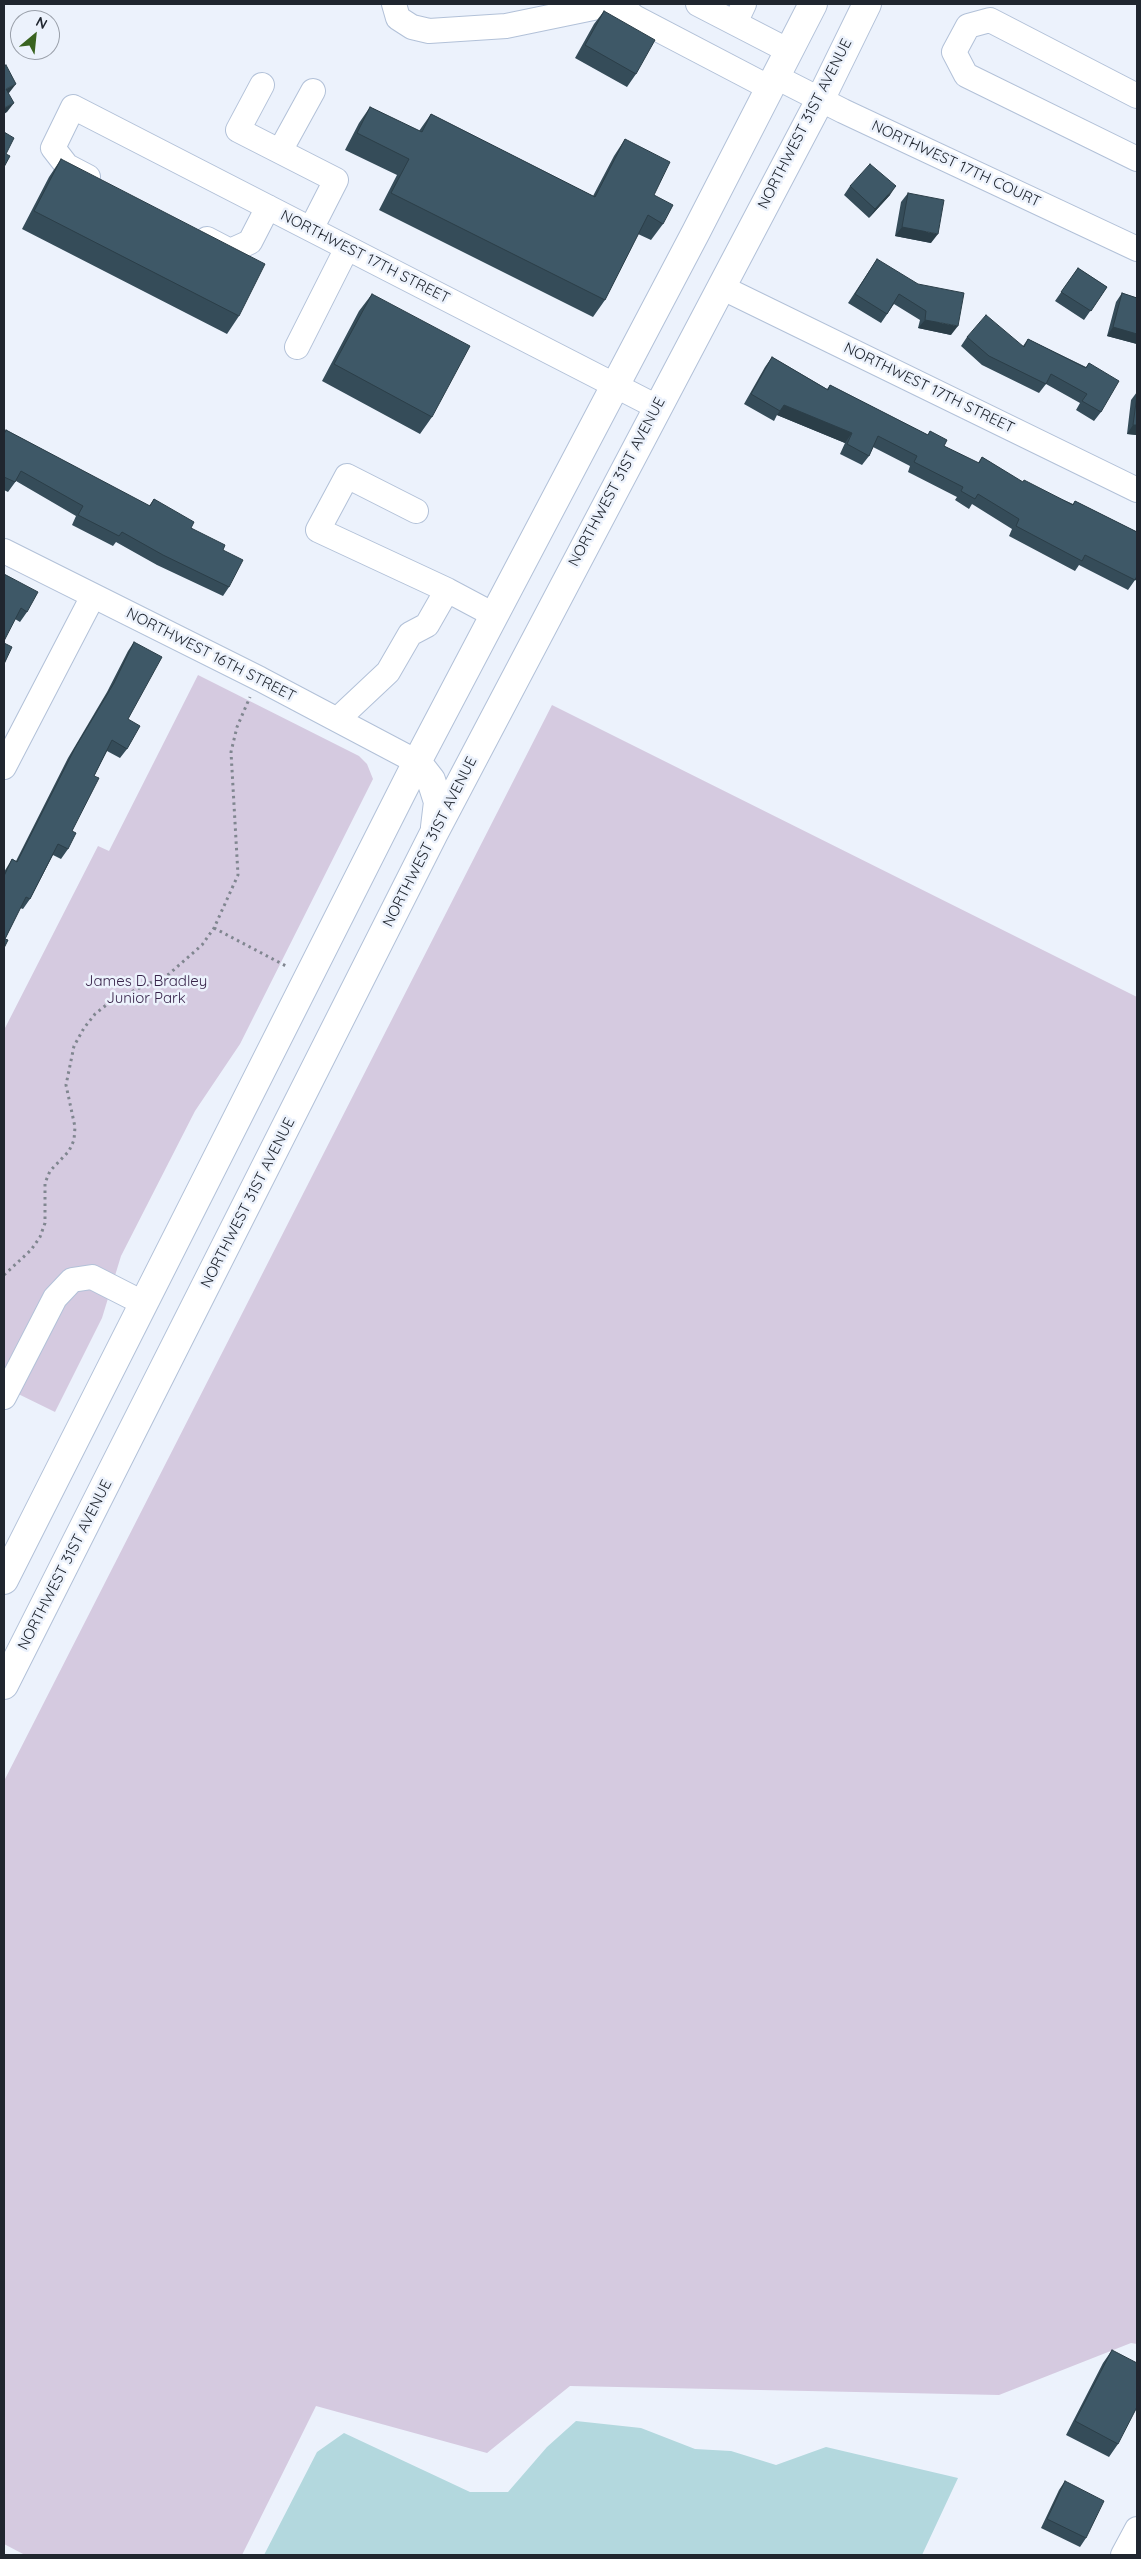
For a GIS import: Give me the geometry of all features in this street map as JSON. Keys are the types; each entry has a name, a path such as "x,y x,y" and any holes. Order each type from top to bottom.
{"main road":[{"path":"4,1580 417,762 813,4"},
{"name":"NORTHWEST 31ST AVENUE","path":"4,1685 434,833 820,100 867,4"},
{"path":"417,762 431,780 438,802 434,833"}],"street":[{"path":"394,4 398,18 412,27 429,31 506,26 598,7 632,16"},
{"path":"608,4 632,16"},
{"path":"698,4 740,14 789,52"},
{"name":"NORTHWEST 17TH COURT","path":"632,16 773,82 820,100 1137,249"},
{"path":"1137,96 990,20 968,26 954,52 966,75 1137,158"},
{"path":"262,85 238,130 336,180 311,229"},
{"path":"280,151 313,91"},
{"name":"NORTHWEST 17TH STREET","path":"110,189 67,166 53,148 73,107 616,384 657,407"},
{"path":"187,229 230,251 250,242 268,207"},
{"path":"297,347 347,248"},
{"name":"NORTHWEST 17TH STREET","path":"720,287 1137,490"},
{"path":"416,511 347,476 318,530 447,590 494,615"},
{"name":"NORTHWEST 16TH STREET","path":"4,551 338,719 417,762"},
{"path":"338,719 388,672 410,634 427,625 447,590"},
{"path":"4,766 92,596"},
{"path":"4,1397 55,1298 72,1280 92,1277 143,1303"},
{"path":"1123,2555 1137,2529"}],"path":[{"path":"4,1275 31,1250 40,1237 45,1223 45,1183 50,1171 69,1151 74,1140 75,1127 66,1085 74,1046 84,1028 95,1014 110,1002 169,974 202,945 214,928 238,874 239,864 231,780 231,752 237,728 250,696"},
{"path":"214,928 286,966"}],"green space":[{"name":"James D. Bradley Junior Park","path":"198,675 359,756 367,764 373,779 240,1044 195,1111 121,1256 102,1318 55,1412 4,1387 4,1030 98,846 109,851"},
{"path":"552,705 1137,997 1137,2344 1131,2343 999,2395 570,2386 487,2453 316,2406 242,2555 25,2555 4,2544 4,1781"}],"water":[{"path":"576,2421 641,2428 695,2449 731,2451 776,2465 826,2447 958,2478 922,2555 264,2555 317,2452 344,2433 470,2492 508,2492 547,2447"}],"building":[{"path":"604,11 655,40 636,74 585,45"},
{"path":"6,65 16,84 6,89 14,103 4,108 4,66"},
{"path":"370,107 422,132 431,114 595,197 625,139 670,162 654,195 673,205 663,224 648,215 605,300 391,193 409,159 357,133"},
{"path":"4,132 14,138 6,154 10,156 4,167"},
{"path":"61,159 265,264 239,316 34,211"},
{"path":"870,164 896,186 875,209 850,186"},
{"path":"908,193 944,200 938,234 902,227"},
{"path":"877,259 918,284 964,293 958,326 925,320 926,311 899,294 887,314 855,294"},
{"path":"1078,268 1107,287 1091,311 1061,292"},
{"path":"1122,293 1137,298 1137,334 1113,327"},
{"path":"372,294 470,346 432,417 334,364"},
{"path":"986,315 1024,347 1028,339 1086,368 1089,363 1119,381 1101,412 1082,401 1087,394 1051,374 1046,384 989,356 967,337"},
{"path":"772,357 828,390 830,385 928,435 930,431 947,440 944,446 979,463 982,457 1023,482 1024,480 1073,505 1075,501 1137,532 1137,576 1135,580 1085,555 1082,561 1016,526 1019,519 978,494 975,499 961,491 963,487 914,462 917,456 878,436 869,456 847,444 852,433 784,405 780,411 751,394"},
{"path":"1137,395 1137,425 1133,425"},
{"path":"6,430 150,506 154,499 194,522 191,528 225,545 223,550 243,560 229,587 163,555 122,532 119,536 78,515 83,506 21,471 15,482 4,477 4,434"},
{"path":"4,574 38,592 27,612 21,608 4,641"},
{"path":"134,642 162,657 128,719 140,726 127,749 112,740 94,776 99,778 72,831 76,833 68,849 58,844 30,899 26,897 5,939 8,940 4,948 4,876 12,859 17,862 75,748 114,683"},
{"path":"4,643 12,647 4,664"},
{"path":"1112,2350 1137,2363 1137,2407 1118,2444 1075,2421"},
{"path":"1065,2481 1104,2501 1086,2538 1047,2519"}]}
